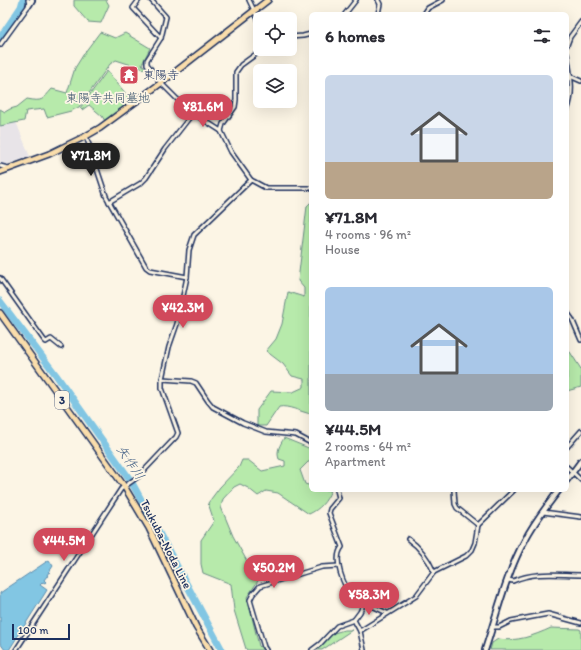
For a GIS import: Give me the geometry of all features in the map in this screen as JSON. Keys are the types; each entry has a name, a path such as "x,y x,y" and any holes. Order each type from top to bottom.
{"main road":[{"path":"0,172 49,154 86,136 118,116 268,0"},
{"name":"Tsukuba-Noda Line","path":"0,313 126,485 196,628 210,650"}],"street":[{"path":"0,46 28,3 32,0"},
{"path":"139,0 133,8 161,38"},
{"path":"151,0 166,17 161,38 146,60 147,64 161,83 193,113 221,131 231,152 252,180 266,188 309,188"},
{"path":"249,0 254,11"},
{"path":"347,12 356,0"},
{"path":"378,0 380,4 378,12"},
{"path":"425,12 428,8 443,0"},
{"path":"569,40 581,22"},
{"path":"297,36 309,34"},
{"path":"221,131 223,124 234,107 236,100 236,72 241,65 253,56"},
{"path":"569,63 572,77 571,101 569,106"},
{"path":"572,77 581,81"},
{"path":"109,202 141,183 146,178 165,149 193,113"},
{"path":"86,136 102,188 146,267 150,270 187,276"},
{"path":"0,166 9,169"},
{"path":"16,650 112,502 126,485 136,478 176,437 178,433 162,388 162,378 169,347 177,324 187,276 189,250 194,235 252,180"},
{"path":"0,278 44,340 46,342 51,339 61,347"},
{"path":"569,315 581,340"},
{"path":"162,378 191,381 196,383 213,407 243,423 266,432 296,435 309,442"},
{"path":"569,445 581,432"},
{"path":"569,477 581,461"},
{"path":"569,469 581,480"},
{"path":"338,492 339,498 330,509 330,513 342,547 339,551 338,559 342,577 350,593 354,597 388,613"},
{"path":"454,492 455,504 457,508 478,525"},
{"path":"360,631 416,596 434,572 466,556 475,543 478,525 512,492"},
{"path":"485,650 520,549 530,531 558,492"},
{"path":"543,512 581,517"},
{"path":"408,539 424,552 434,572"},
{"path":"266,650 250,600 253,594 260,586 322,566 339,566"},
{"path":"508,580 513,581 529,575 542,574 581,575"},
{"path":"312,650 320,644 337,626 354,620 365,601"},
{"path":"492,627 499,627 512,621 548,614 581,623"},
{"path":"354,620 360,631 364,650"}],"shaded area":[{"path":"15,119 30,157 5,165 0,165 0,122"}],"green space":[{"path":"74,0 106,0 109,5 101,23 88,22 74,6"},
{"path":"100,32 115,38 125,33 150,48 142,64 147,70 116,60 110,64 79,107 71,111 47,117 44,109 26,111 24,121 0,126 0,109 5,112 17,107 27,99 42,99 52,89 67,93 75,68"},
{"name":"東陽寺共同墓地","path":"107,71 132,101 105,121 102,116 89,105 82,110 80,108"},
{"path":"309,204 309,413 290,408 279,407 266,426 257,426 257,410 271,391 293,392 304,387 304,379 292,376 283,364 266,351 276,339 282,324 288,292 304,297 304,288 298,281 307,206"},
{"path":"569,351 581,369 581,387 569,390"},
{"path":"284,438 309,448 309,462 300,470 305,484 309,484 309,492 330,492 322,505 309,514 278,493 266,491 258,496 240,484 234,487 223,499 221,507 233,536 258,581 247,597 259,646 263,650 247,650 234,610 231,584 203,573 201,564 201,540 214,521 208,503 220,487 239,467 242,460 248,460 262,471 285,466 285,461 279,459 279,448"},
{"path":"551,628 581,630 581,650 490,650 492,643 498,639 512,640 525,638"},
{"path":"344,630 352,630 322,650 315,650 334,633"}],"water":[{"path":"49,560 53,566 47,575 49,577 47,576 44,580 46,582 43,582 40,585 47,590 9,650 5,650 0,643 0,593"}],"waterway":[{"name":"矢作川","path":"0,38 21,7 23,0"},
{"name":"矢作川","path":"0,301 56,375 131,481 222,650"}],"place":[{"name":"東陽寺","path":"129,75"}]}
